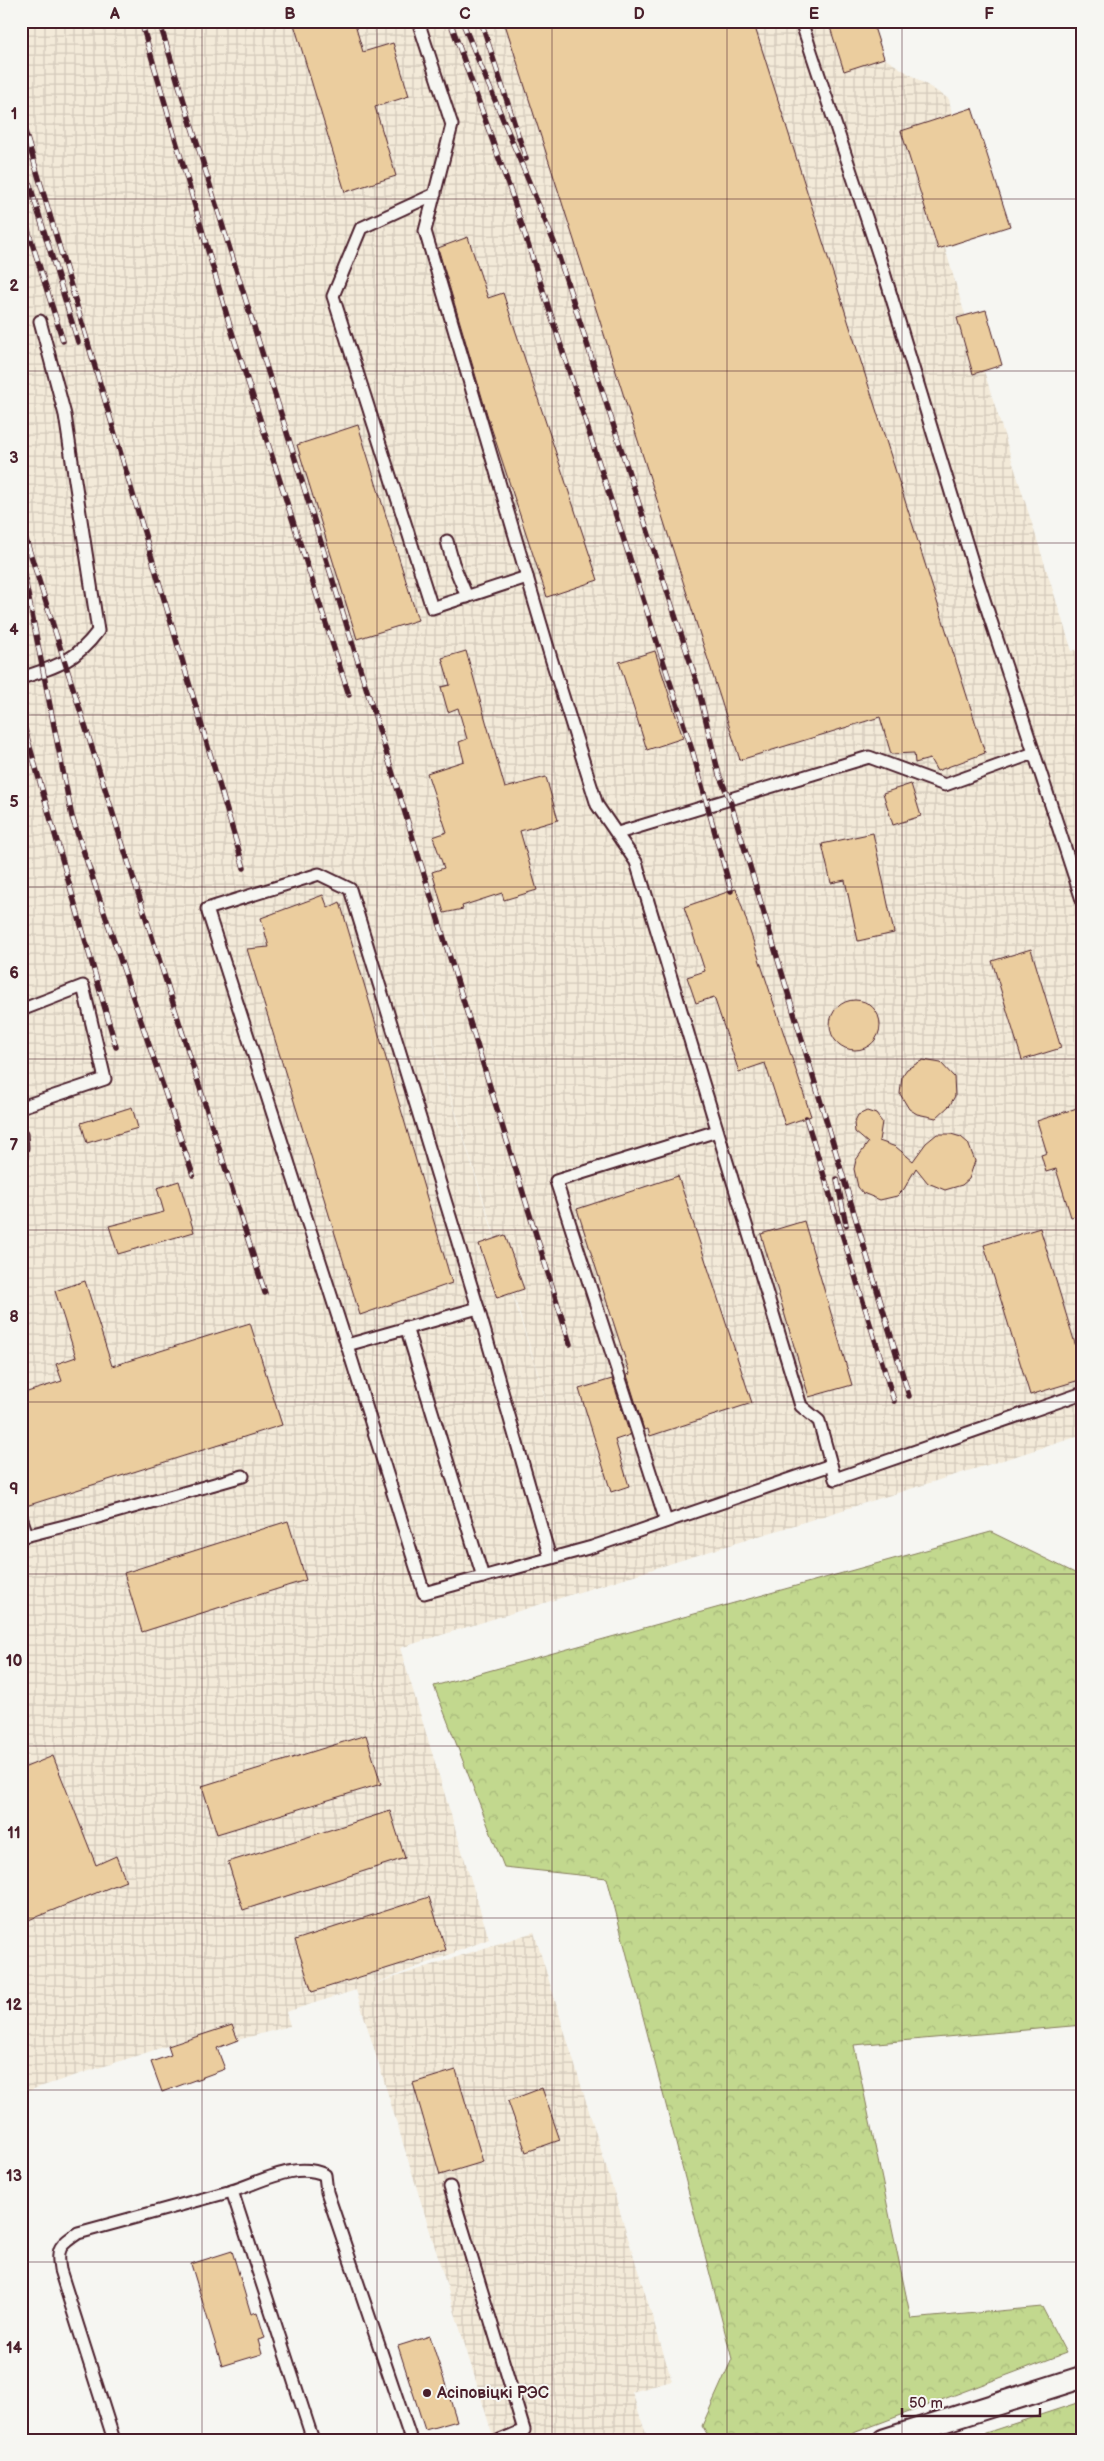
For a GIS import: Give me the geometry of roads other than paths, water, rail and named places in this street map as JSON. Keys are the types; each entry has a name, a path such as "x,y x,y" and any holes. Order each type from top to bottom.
{"street":[{"path":"884,2440 1083,2377"}],"lane":[{"path":"418,21 452,125 425,230 527,578 597,805 618,833 636,862 801,1406 818,1421 834,1479 1083,1393"},
{"path":"801,21 879,256 977,578 1083,903"},
{"path":"435,194 361,228 333,296 432,608 527,578"},
{"path":"21,678 66,662 85,649 98,631 66,415 40,321"},
{"path":"447,541 453,563 467,597"},
{"path":"618,833 869,757 945,785 1034,753"},
{"path":"550,1558 478,1308 350,889 319,874 207,909 347,1345 424,1593 550,1558 831,1465"},
{"path":"21,1010 83,986 105,1079 21,1106"},
{"path":"666,1521 556,1181 717,1131"},
{"path":"21,1134 21,1162"},
{"path":"347,1345 478,1308"},
{"path":"406,1327 483,1577"},
{"path":"21,1517 24,1536 243,1476"},
{"path":"114,2440 60,2270 57,2254 63,2243 78,2233 232,2191 289,2172 312,2169 325,2175 327,2192 411,2440"},
{"path":"450,2186 526,2435 500,2440"},
{"path":"232,2191 313,2440"}],"railway":[{"path":"141,21 230,326 349,695"},
{"path":"159,21 570,1344"},
{"path":"450,21 513,198 693,753 731,891"},
{"path":"462,21 554,242 697,683 719,775 730,800 909,1396"},
{"path":"481,21 526,159"},
{"path":"21,118 244,868"},
{"path":"21,156 78,342"},
{"path":"21,208 63,341"},
{"path":"21,524 265,1293"},
{"path":"21,559 72,817 193,1175"},
{"path":"21,716 116,1047"},
{"path":"806,1118 894,1401"},
{"path":"837,1179 846,1225"}],"place":[{"name":"Асіповіцкі РЭС","path":"427,2393"}]}
